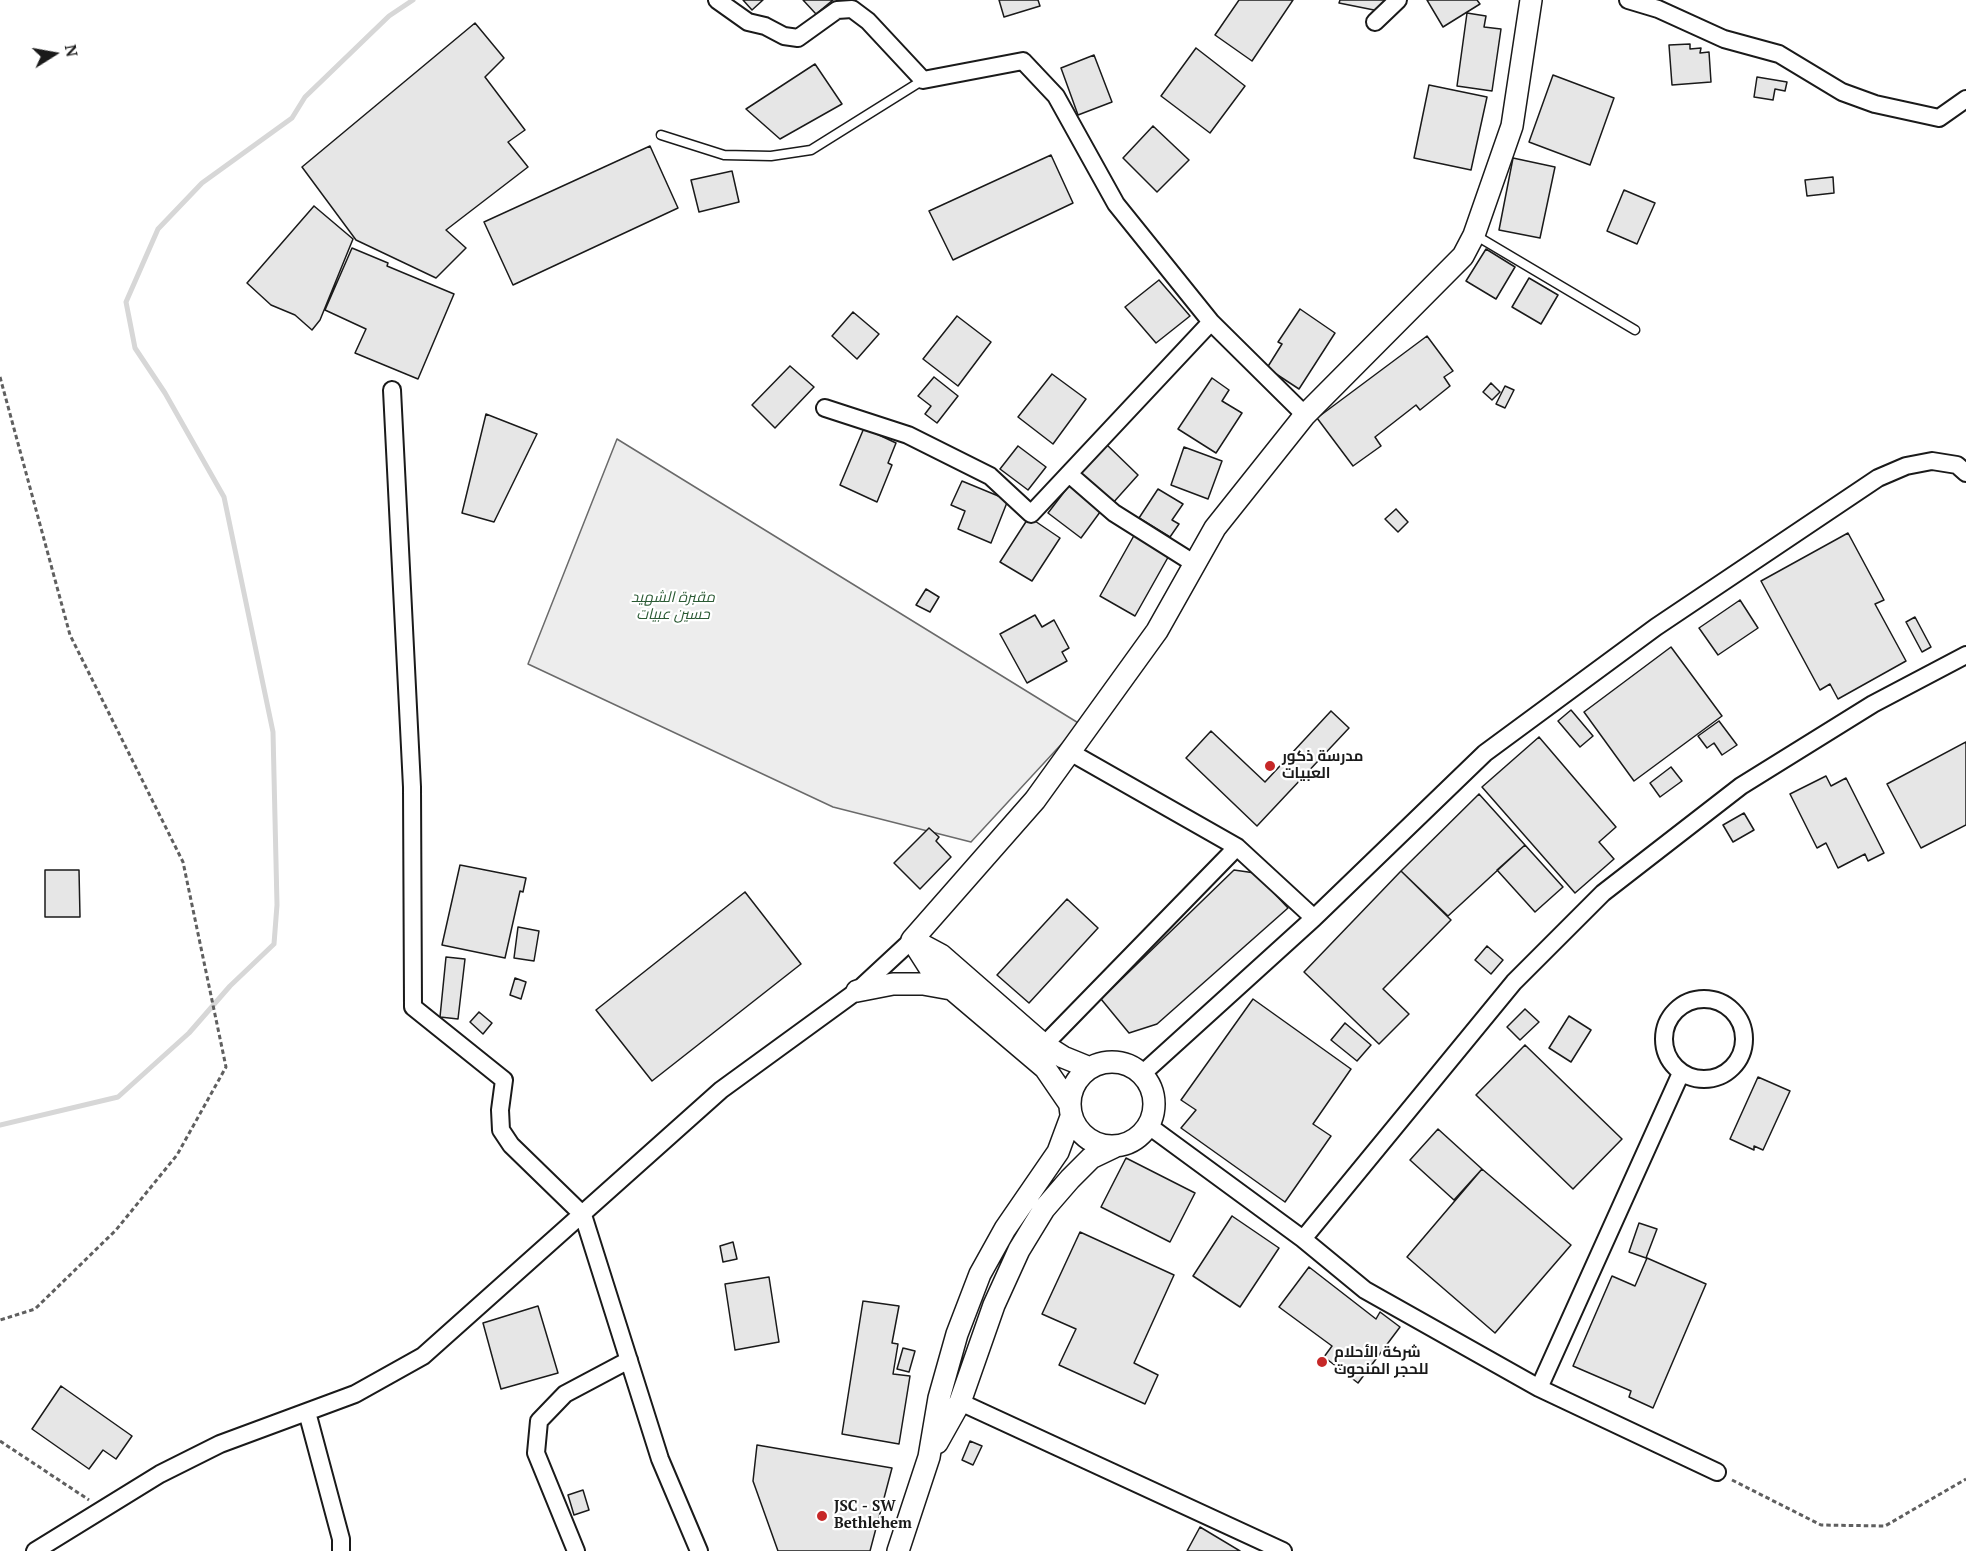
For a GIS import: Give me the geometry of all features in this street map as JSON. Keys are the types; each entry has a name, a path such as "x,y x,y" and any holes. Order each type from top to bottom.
{"street":[{"path":"717,0 748,22 798,38 837,10 852,9 868,21 923,80 1023,61 1056,96 1116,204 1211,322 1305,415"},
{"path":"1375,22 1398,0"},
{"path":"35,1551 160,1474 220,1444 355,1394 423,1356 721,1090 857,991 912,940 1035,800 1157,631 1215,528 1305,415 1463,256 1474,234 1512,126 1531,0"},
{"path":"1628,0 1658,9 1724,39 1779,54 1842,92 1875,104 1939,118 1966,99"},
{"path":"825,408 908,435 990,476 1031,514 1211,322"},
{"path":"392,390 412,786 413,1007 504,1080 500,1110 501,1130 511,1145 583,1215 660,1459 699,1551"},
{"path":"1142,1074 1314,918 1485,753 1656,627 1878,478 1906,466 1932,461 1957,465 1966,473"},
{"path":"1069,474 1114,513 1195,564"},
{"path":"1303,1239 1514,982 1603,893 1741,786 1873,704 1966,655"},
{"path":"1070,752 1237,847 1314,918"},
{"path":"1044,1045 1237,847"},
{"path":"912,940 933,973 1045,1068 1070,1110 1078,1129 1100,1146 1114,1147"},
{"path":"912,940 941,955 1044,1045 1063,1057 1090,1068"},
{"path":"857,991 893,984 923,984 951,990"},
{"path":"1709,999 1722,1003 1737,1016 1745,1034 1740,1060 1731,1071 1713,1079 1693,1079 1681,1073 1672,1064 1665,1045 1666,1026 1673,1014 1683,1005 1695,1000 1709,999"},
{"path":"898,1551 930,1457 960,1402 994,1305 1019,1250 1044,1209 1091,1158 1134,1140 1149,1126 1154,1113 1155,1098 1142,1074 1131,1066 1117,1062 1103,1062 1090,1068 1072,1089 1070,1110 1058,1152 1005,1229 980,1274 957,1334 939,1398 930,1457"},
{"path":"1539,1388 1681,1073"},
{"path":"1149,1126 1303,1239 1365,1290 1539,1388 1717,1472"},
{"path":"576,1551 536,1453 539,1421 566,1394 629,1360"},
{"path":"960,1402 1283,1551"},
{"path":"308,1412 336,1517 341,1551"}],"lane":[{"path":"661,135 724,154 771,156 811,150 923,80"},
{"path":"1474,234 1635,330"}],"path":[{"path":"0,377 70,634 183,862 225,1067 177,1155 116,1230 35,1309 0,1320"},
{"path":"0,1441 103,1509"},
{"path":"1717,1472 1821,1525 1885,1526 1966,1479"}],"shaded area":[{"name":"مقبرة الشهيد حسين عبيات","path":"617,439 1080,724 971,842 833,807 528,664"}],"building":[{"path":"743,0 763,0 752,10"},
{"path":"803,0 833,0 816,14"},
{"path":"999,0 1038,0 1040,6 1004,17"},
{"path":"1239,0 1293,0 1252,61 1215,35"},
{"path":"1340,0 1387,0 1384,12 1339,3"},
{"path":"1427,0 1477,0 1480,4 1443,27"},
{"path":"1467,13 1486,16 1484,27 1501,29 1492,91 1457,86"},
{"path":"475,23 504,58 485,77 525,130 508,142 528,167 446,230 466,248 436,278 356,240 302,167"},
{"path":"1690,44 1690,49 1701,48 1700,53 1709,52 1711,82 1672,85 1669,45"},
{"path":"1196,48 1245,86 1210,133 1161,96"},
{"path":"1094,55 1112,102 1078,115 1061,68"},
{"path":"815,64 842,104 780,139 746,109"},
{"path":"1553,75 1614,98 1590,165 1529,142"},
{"path":"1757,77 1787,82 1785,91 1775,89 1773,100 1754,97"},
{"path":"1429,85 1487,97 1471,170 1414,158"},
{"path":"1153,126 1189,160 1157,192 1123,158"},
{"path":"650,146 678,208 513,285 484,222"},
{"path":"1051,155 1073,203 953,260 929,211"},
{"path":"1513,158 1555,167 1540,238 1499,230"},
{"path":"732,171 739,202 699,212 691,180"},
{"path":"1833,177 1834,193 1807,196 1805,180"},
{"path":"1624,190 1655,203 1637,244 1607,231"},
{"path":"314,206 353,239 320,320 312,330 295,315 271,305 247,283"},
{"path":"352,248 388,263 387,266 454,294 418,379 355,353 366,329 325,310"},
{"path":"1486,249 1515,267 1496,299 1466,281"},
{"path":"1529,278 1558,295 1541,324 1512,307"},
{"path":"1159,280 1190,316 1156,343 1125,307"},
{"path":"1300,309 1335,333 1299,389 1267,368 1282,344 1278,342"},
{"path":"853,312 879,334 857,359 832,336"},
{"path":"957,316 991,342 958,386 923,359"},
{"path":"1427,336 1453,371 1444,377 1450,386 1420,410 1416,405 1375,437 1381,446 1353,466 1317,418"},
{"path":"790,366 814,387 775,428 752,405"},
{"path":"1052,374 1086,399 1053,444 1018,417"},
{"path":"934,377 958,396 937,423 925,414 931,406 918,396"},
{"path":"1212,378 1229,390 1222,401 1242,413 1216,453 1178,429"},
{"path":"1491,383 1500,392 1492,400 1483,392"},
{"path":"1505,386 1514,390 1505,408 1496,404"},
{"path":"486,414 537,434 494,522 462,513"},
{"path":"864,428 896,443 888,463 892,465 877,502 840,485"},
{"path":"1106,444 1138,475 1112,504 1079,475"},
{"path":"1018,446 1046,467 1028,490 1000,469"},
{"path":"1184,447 1222,461 1208,499 1171,485"},
{"path":"962,481 1008,500 991,543 958,529 965,511 951,505"},
{"path":"1071,483 1103,508 1081,538 1048,513"},
{"path":"1158,489 1183,504 1172,520 1179,524 1170,537 1139,518"},
{"path":"1396,509 1408,522 1398,532 1385,519"},
{"path":"1029,517 1060,538 1032,581 1000,562"},
{"path":"1136,532 1171,552 1135,616 1100,596"},
{"path":"1848,533 1884,600 1875,604 1906,661 1838,699 1830,684 1820,690 1761,581"},
{"path":"926,589 939,597 930,612 916,605"},
{"path":"1740,600 1758,628 1718,655 1699,628"},
{"path":"1035,615 1042,627 1054,620 1069,648 1062,652 1067,661 1027,683 1000,634"},
{"path":"1915,617 1931,647 1922,652 1906,622"},
{"path":"1671,647 1722,716 1634,781 1584,712"},
{"path":"1571,710 1593,736 1580,747 1558,721"},
{"name":"مدرسة ذكور العبيات","path":"1331,711 1349,728 1257,826 1186,758 1211,731 1265,782"},
{"path":"1719,721 1737,745 1722,755 1714,743 1707,748 1698,736"},
{"path":"1539,737 1616,827 1599,842 1614,859 1575,893 1482,787"},
{"path":"1966,742 1966,825 1921,848 1887,784"},
{"path":"1671,767 1682,781 1660,797 1650,783"},
{"path":"1826,776 1831,786 1846,778 1884,853 1868,861 1865,854 1838,868 1826,843 1817,848 1790,794"},
{"path":"1479,794 1525,845 1448,916 1401,871"},
{"path":"1744,813 1754,830 1733,842 1723,825"},
{"path":"929,828 939,837 936,841 951,857 920,889 894,863"},
{"path":"1525,845 1563,887 1535,912 1497,870"},
{"path":"460,865 526,878 523,892 520,891 505,958 442,945"},
{"path":"45,870 79,870 80,917 45,917"},
{"path":"1234,870 1255,873 1288,908 1157,1024 1129,1033 1101,999"},
{"path":"1401,871 1451,920 1383,989 1409,1014 1379,1044 1304,972"},
{"path":"745,892 801,964 652,1081 596,1010"},
{"path":"1067,899 1098,928 1029,1003 997,975"},
{"path":"518,927 539,931 534,961 514,958"},
{"path":"1487,946 1503,960 1491,974 1475,960"},
{"path":"446,957 465,959 458,1019 440,1017"},
{"path":"515,978 526,982 521,999 510,995"},
{"path":"1253,999 1351,1069 1313,1124 1331,1136 1285,1202 1181,1128 1196,1110 1181,1100"},
{"path":"1525,1009 1539,1022 1520,1040 1507,1027"},
{"path":"479,1012 492,1023 483,1034 470,1022"},
{"path":"1569,1016 1591,1030 1571,1062 1549,1048"},
{"path":"1345,1023 1371,1045 1357,1061 1331,1040"},
{"path":"1525,1045 1622,1139 1573,1189 1476,1095"},
{"path":"1758,1077 1790,1091 1763,1150 1754,1146 1754,1150 1730,1139"},
{"path":"1438,1129 1482,1169 1454,1200 1410,1160"},
{"path":"1126,1158 1195,1193 1170,1242 1101,1207"},
{"path":"1482,1169 1571,1245 1495,1333 1407,1257"},
{"path":"1232,1216 1279,1248 1240,1307 1193,1276"},
{"path":"1639,1223 1657,1229 1646,1258 1629,1252"},
{"path":"1080,1232 1174,1275 1134,1363 1158,1375 1145,1404 1059,1365 1076,1329 1042,1314"},
{"path":"733,1242 737,1259 723,1262 720,1246"},
{"path":"1647,1258 1706,1284 1653,1408 1629,1397 1631,1391 1573,1366 1612,1276 1635,1286"},
{"path":"1309,1267 1376,1319 1380,1312 1400,1327 1358,1383 1324,1357 1332,1346 1279,1307"},
{"path":"769,1277 779,1342 735,1350 725,1284"},
{"path":"863,1301 899,1306 892,1343 898,1344 893,1374 910,1376 899,1444 842,1434"},
{"path":"538,1306 558,1373 501,1389 483,1323"},
{"path":"903,1348 915,1351 909,1372 897,1369"},
{"path":"61,1386 132,1436 116,1459 103,1450 89,1469 32,1429"},
{"path":"970,1441 982,1446 973,1465 962,1460"},
{"name":"JSC - SW Bethlehem","path":"757,1445 892,1468 870,1551 778,1551 753,1481"},
{"path":"583,1490 589,1510 574,1515 568,1495"},
{"path":"1200,1527 1240,1551 1187,1551"}],"waterway":[{"path":"0,1125 118,1097 189,1033 230,986 274,944 277,905 273,732 224,497 165,393 135,348 126,302 158,229 202,183 292,118 305,97 389,16 413,0"}],"place":[{"name":"مدرسة ذكور العبيات","path":"1270,766"},
{"name":"شركة الأحلام للحجر المنحوت","path":"1322,1362"},
{"name":"JSC - SW Bethlehem","path":"822,1516"}]}
